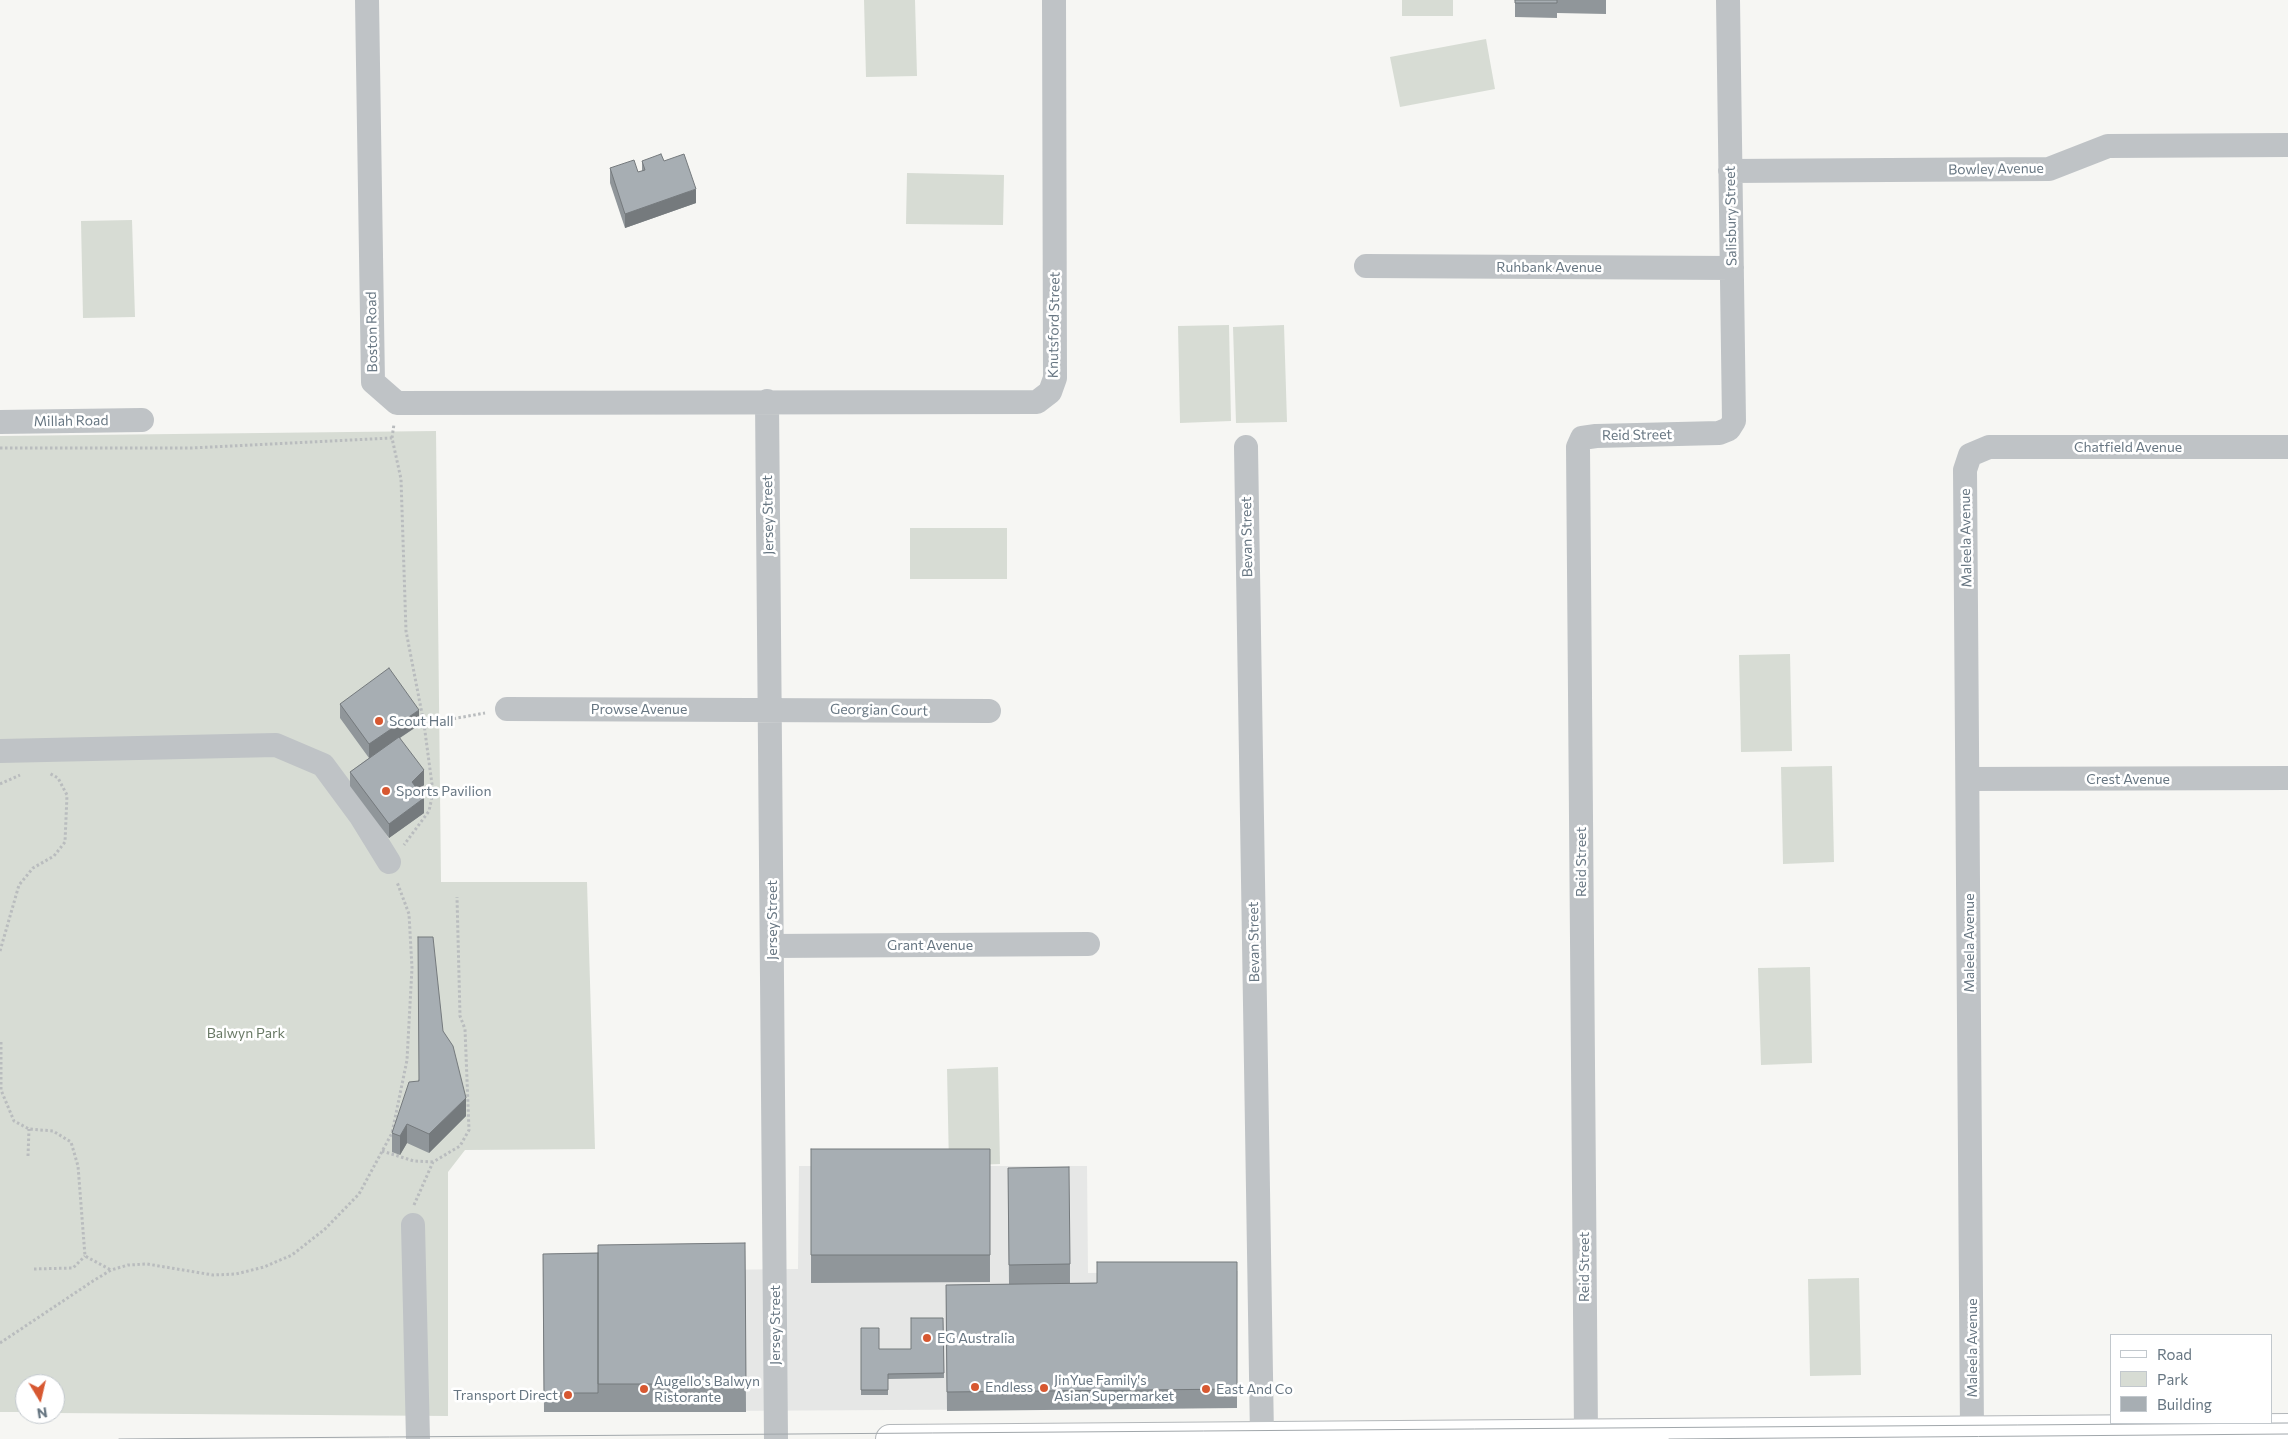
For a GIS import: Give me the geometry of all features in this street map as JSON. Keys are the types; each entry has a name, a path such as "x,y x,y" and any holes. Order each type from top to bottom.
{"main road":[{"path":"890,1439 1205,1438 1262,1436 1553,1437 1586,1434 1878,1436 1972,1431 2229,1434 2288,1428"}],"street":[{"name":"Boston Road","path":"366,0 373,382 397,403 767,401"},
{"name":"Knutsford Street","path":"767,401 1036,402 1050,392 1055,378 1054,0"},
{"name":"Salisbury Street","path":"1728,0 1734,421 1728,429"},
{"name":"Bowley Avenue","path":"1730,170 2049,169 2108,146 2288,145"},
{"name":"Ruhbank Avenue","path":"1366,266 1732,268"},
{"name":"Jersey Street","path":"767,401 776,1439"},
{"name":"Millah Road","path":"0,422 142,420"},
{"name":"Reid Street","path":"1586,1434 1578,448 1582,438 1596,436 1719,433 1728,429"},
{"name":"Bevan Street","path":"1246,447 1262,1436"},
{"name":"Chatfield Avenue","path":"1970,455 1988,447 2288,447"},
{"name":"Maleela Avenue","path":"1970,455 1965,470 1969,779 1972,1431"},
{"name":"Prowse Avenue","path":"507,709 770,709"},
{"name":"Georgian Court","path":"770,709 989,711"},
{"path":"0,750 276,745 322,766 360,815 389,862"},
{"name":"Crest Avenue","path":"1969,779 2288,778"},
{"name":"Grant Avenue","path":"772,946 1088,944"},
{"path":"413,1225 418,1439"}],"path":[{"path":"0,448 191,448 392,438 402,479 406,631 424,724 432,792 430,811 389,862 409,914 412,968 407,1060 392,1133 359,1194 325,1229 292,1255 264,1267 236,1274 213,1275 147,1264 128,1265 111,1270 0,1343"},
{"path":"424,724 507,709"},
{"path":"0,951 19,885 33,868 54,856 65,842 67,795 58,778 42,769"},
{"path":"0,784 24,773"},
{"path":"413,1225 414,1201 433,1162 460,1146 469,1130 465,1029 460,1016 457,897"},
{"path":"1,1042 1,1090 14,1121 28,1129 54,1131 71,1142 78,1166 85,1256 73,1268 34,1269"},
{"path":"28,1129 28,1156"},
{"path":"382,1152 414,1161 433,1162"},
{"path":"85,1256 111,1270"}],"shaded area":[{"path":"799,1166 1087,1166 1088,1273 1238,1271 1237,1408 544,1412 543,1272 798,1269"}],"green space":[{"path":"864,0 915,0 917,76 866,77"},
{"path":"1402,0 1453,0 1453,16 1402,16"},
{"path":"1486,39 1495,89 1400,107 1390,57"},
{"path":"907,173 1004,175 1003,225 906,224"},
{"path":"132,220 135,317 83,318 81,221"},
{"path":"1229,325 1231,421 1180,423 1178,326"},
{"path":"1284,325 1287,422 1236,423 1233,327"},
{"name":"Balwyn Park","path":"436,431 441,882 587,882 595,1149 465,1150 448,1172 448,1416 65,1413 65,1374 15,1374 15,1412 0,1412 0,436"},
{"path":"910,528 1007,528 1007,579 910,579"},
{"path":"1790,654 1792,751 1741,752 1739,655"},
{"path":"1832,766 1834,862 1783,864 1781,767"},
{"path":"1810,967 1812,1063 1761,1065 1758,968"},
{"path":"998,1067 1000,1164 949,1166 947,1069"},
{"path":"1859,1278 1861,1375 1810,1376 1808,1279"}],"building":[{"path":"1515,0 1557,0 1557,3 1515,3"},
{"path":"661,154 664,161 684,154 696,189 625,214 610,168 634,160 638,172 645,170 642,161"},
{"name":"Scout Hall","path":"389,668 419,710 369,744 340,704"},
{"name":"Sports Pavilion","path":"399,737 424,770 412,782 424,798 389,824 350,772"},
{"path":"418,937 433,937 443,1031 453,1046 466,1098 429,1134 407,1124 400,1136 392,1133 409,1082 419,1081"},
{"path":"811,1149 990,1149 990,1255 811,1255"},
{"path":"1069,1167 1070,1264 1009,1265 1008,1168"},
{"path":"745,1243 746,1384 598,1384 598,1245"},
{"path":"598,1253 598,1393 544,1393 543,1254"},
{"path":"1097,1262 1237,1262 1237,1389 947,1392 946,1285 1097,1283"},
{"path":"911,1318 943,1318 944,1373 888,1374 888,1390 861,1390 861,1328 879,1328 879,1349 911,1349"}],"tram line":[{"path":"2273,1423 2288,1423"},
{"path":"119,1439 2152,1424"},
{"path":"1669,1439 2288,1434"}],"place":[{"name":"Scout Hall","path":"379,721"},
{"name":"Sports Pavilion","path":"386,791"},
{"name":"EG Australia","path":"927,1338"},
{"name":"Endless","path":"975,1387"},
{"name":"JinYue Family's Asian Supermarket","path":"1044,1388"},
{"name":"Augello's Balwyn Ristorante","path":"644,1389"},
{"name":"East And Co","path":"1206,1389"},
{"name":"Transport Direct","path":"568,1395"}]}
